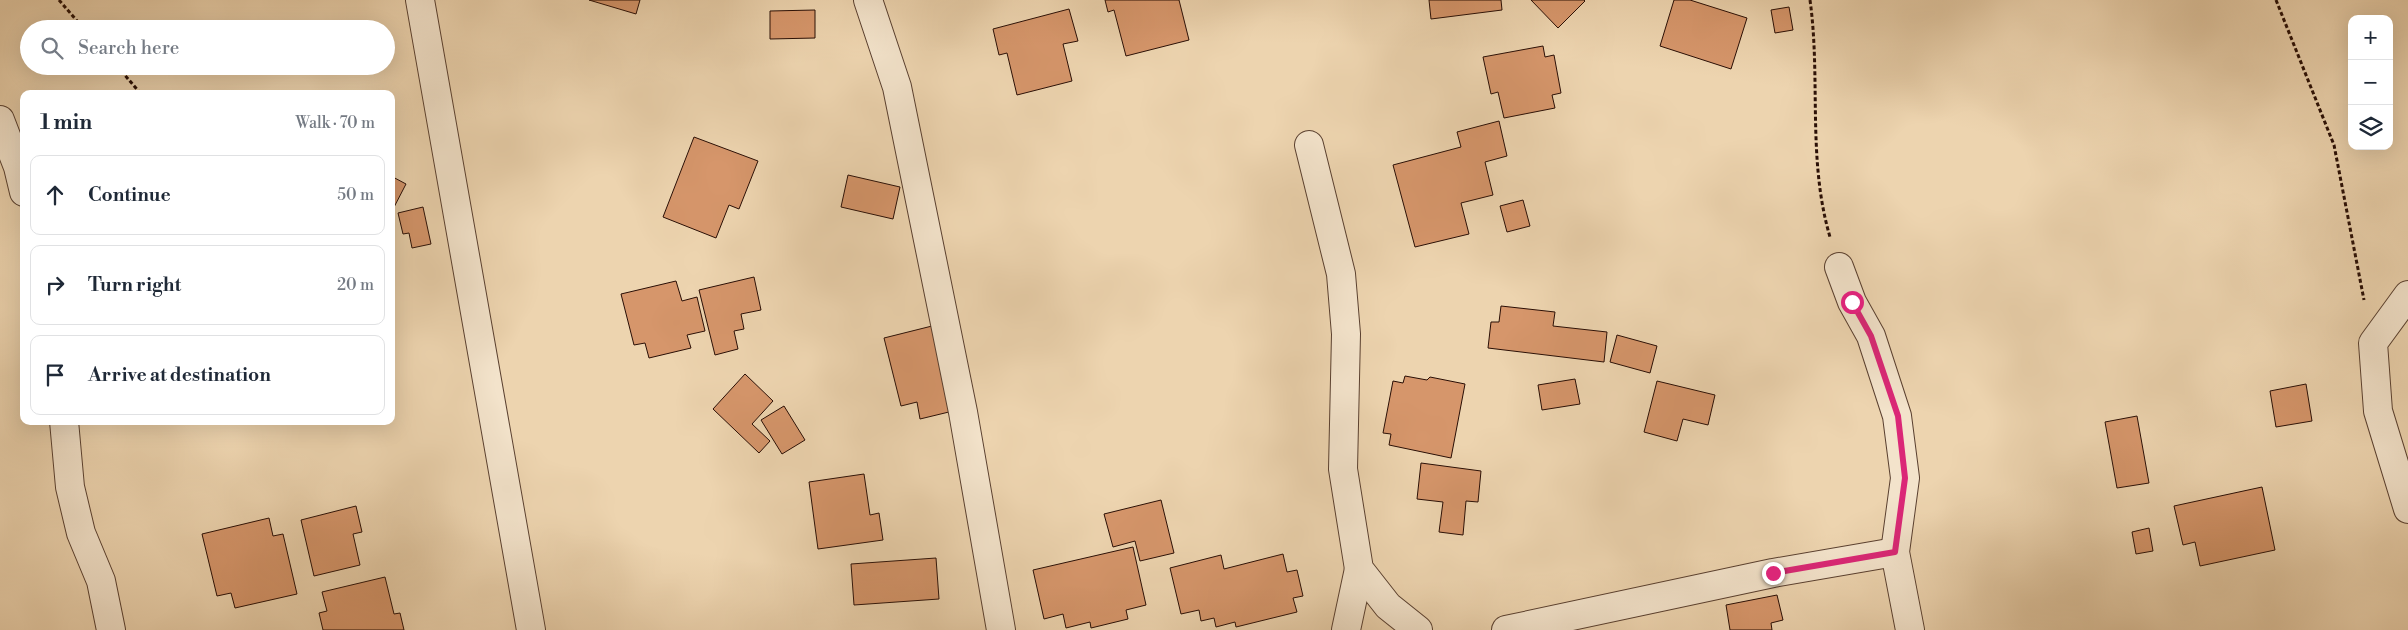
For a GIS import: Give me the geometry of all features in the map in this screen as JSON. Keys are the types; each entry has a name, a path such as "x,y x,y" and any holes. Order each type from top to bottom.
{"street":[{"path":"420,0 531,630"},
{"path":"868,0 897,88 963,412 1002,630"},
{"path":"0,120 20,175"},
{"path":"1309,145 1341,274 1346,334 1344,468 1359,569 1346,630"},
{"path":"1839,266 1852,302 1871,336 1898,416 1905,478 1895,552 1910,630"},
{"path":"2408,295 2373,343 2378,411 2408,509"},
{"path":"64,425 70,487 81,533 101,581 111,630"},
{"path":"1506,630 1773,573 1895,552"},
{"path":"1359,569 1388,606 1418,630"}],"path":[{"path":"59,0 76,20"},
{"path":"1810,0 1815,66 1815,158 1824,211 1839,266"},
{"path":"2276,0 2334,145 2373,343"},
{"path":"125,75 138,90"}],"building":[{"path":"589,0 640,0 636,14"},
{"path":"1105,0 1179,0 1189,40 1126,56 1114,10 1108,12"},
{"path":"1429,0 1501,0 1502,10 1431,19"},
{"path":"1531,0 1584,0 1585,1 1558,28"},
{"path":"1674,0 1690,0 1747,18 1731,69 1660,46"},
{"path":"1789,7 1793,30 1775,33 1771,10"},
{"path":"1069,9 1078,41 1063,44 1072,81 1017,95 1007,53 999,55 993,29"},
{"path":"815,10 815,38 770,39 770,11"},
{"path":"1543,46 1545,57 1554,55 1561,93 1552,95 1555,108 1504,118 1498,92 1491,94 1483,57"},
{"path":"1499,121 1507,156 1485,162 1493,195 1461,203 1469,234 1415,247 1393,165 1461,147 1457,132"},
{"path":"694,137 758,161 739,209 729,205 716,238 663,217"},
{"path":"848,175 900,187 893,219 841,207"},
{"path":"395,178 406,184 395,205"},
{"path":"1523,200 1530,226 1507,232 1500,206"},
{"path":"423,207 431,244 412,248 409,233 403,234 398,213"},
{"path":"754,277 761,310 741,314 744,329 734,331 738,349 715,355 699,290"},
{"path":"676,281 682,301 697,297 705,331 687,335 691,348 649,358 645,343 634,345 621,294"},
{"path":"1501,306 1555,312 1553,326 1607,332 1604,362 1488,348 1491,322 1499,322"},
{"path":"932,326 953,411 920,419 917,402 901,406 884,338"},
{"path":"1617,335 1657,346 1650,373 1610,362"},
{"path":"745,374 773,401 752,424 770,441 759,453 713,409"},
{"path":"1405,376 1427,380 1430,377 1465,384 1451,458 1389,445 1391,434 1383,433 1393,381 1403,383"},
{"path":"1575,379 1580,404 1542,410 1538,385"},
{"path":"1657,381 1715,395 1708,425 1683,419 1677,441 1644,432"},
{"path":"2306,384 2312,421 2276,427 2270,391"},
{"path":"784,406 805,440 782,454 761,420"},
{"path":"2137,416 2149,483 2117,488 2105,422"},
{"path":"1421,463 1481,471 1478,502 1466,501 1463,535 1439,532 1443,502 1417,499"},
{"path":"864,474 870,515 879,513 883,540 818,549 809,482"},
{"path":"2262,487 2275,550 2200,566 2195,542 2183,545 2174,506"},
{"path":"1161,500 1174,553 1140,561 1135,541 1113,547 1104,514"},
{"path":"356,506 362,532 353,534 360,565 314,576 301,520"},
{"path":"269,518 273,536 283,534 297,594 235,608 231,593 217,596 202,534"},
{"path":"2149,528 2153,551 2136,554 2132,532"},
{"path":"1133,547 1146,605 1126,610 1128,619 1091,628 1090,622 1066,628 1063,614 1044,619 1033,570"},
{"path":"1283,554 1287,572 1297,570 1303,596 1293,598 1297,612 1236,627 1235,622 1216,627 1214,618 1201,621 1199,610 1181,614 1170,568 1221,555 1224,569"},
{"path":"936,558 939,599 854,605 851,564"},
{"path":"385,577 394,614 400,613 404,630 323,630 319,613 327,611 322,592"},
{"path":"1777,595 1783,620 1771,623 1772,630 1730,630 1726,605"}],"route":[{"path":"1773,573 1895,552 1905,478 1898,416 1871,336 1852,302"}]}
